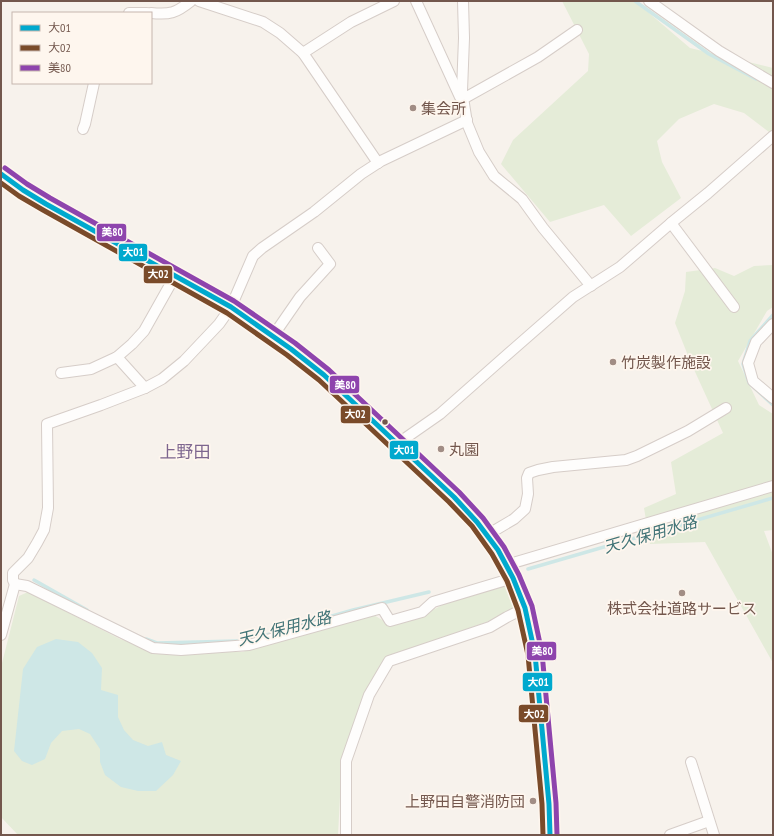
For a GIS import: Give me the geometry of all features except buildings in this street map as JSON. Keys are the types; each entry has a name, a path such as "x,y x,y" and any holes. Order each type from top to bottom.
{"main road":[{"path":"1,174 46,204 231,307 292,349 324,375 468,511 487,535 506,565 525,608 535,654 549,804 550,835"}],"street":[{"path":"152,13 167,14 179,11 191,1"},
{"path":"199,1 262,22 280,33 303,53 378,163"},
{"path":"303,53 351,22 394,1"},
{"path":"416,1 463,102"},
{"path":"463,1 463,102 467,120 479,152 494,176 522,199 543,228 591,286"},
{"path":"649,1 718,51 773,83"},
{"path":"463,102 538,57 577,30"},
{"path":"83,129 94,84"},
{"path":"1,635 15,584 13,580 13,573 28,558 44,530 48,508 47,424 101,405 144,388 162,379 184,361 219,324 231,307 253,256 262,248 314,212 361,174 378,163 467,120"},
{"path":"397,444 440,414 573,297 620,267 773,136"},
{"path":"671,223 734,307"},
{"path":"273,336 300,297 330,264 318,248"},
{"path":"61,373 91,369 117,357 144,331 175,276"},
{"path":"773,324 756,342 748,363 753,381 773,398"},
{"path":"117,357 144,388"},
{"path":"487,535 514,519 525,509 528,494 527,478 529,473 554,467 626,460 688,431 726,408"},
{"path":"506,565 773,486"},
{"path":"15,584 27,586 153,648 181,650 249,645 382,608 390,621 422,612 433,602 513,578"},
{"path":"346,835 346,761 369,695 389,662 490,627 525,608"},
{"path":"691,762 714,835"},
{"path":"670,835 709,821"}],"green space":[{"path":"562,1 635,1 690,48 773,68 773,135 744,113 714,104 679,119 657,141 662,162 681,198 631,236 604,205 550,222 501,164 513,140 588,71 589,54"},
{"path":"773,265 773,307 767,311 738,361 759,405 773,414 773,530 764,531 773,555 773,663 705,542 650,544 644,508 676,494 671,462 723,433 691,363 675,323 685,291 686,272 715,268 734,276 754,266"},
{"path":"505,584 513,593 519,605 487,622 387,656 365,692 342,759 338,835 18,835 1,817 1,667 19,596 28,592 120,639 156,652 242,652 372,614 389,624 425,614 450,601"}],"water":[{"path":"56,639 78,642 92,653 102,668 101,690 118,695 118,717 124,730 133,740 148,746 162,742 166,755 181,761 173,775 156,791 138,791 121,787 105,775 100,762 100,749 90,734 79,729 62,731 51,743 45,759 32,765 22,761 14,751 23,669 37,647"}],"waterway":[{"path":"635,1 709,54 756,79"},
{"path":"773,315 750,341 743,364 749,383 773,405"},
{"name":"天久保用水路","path":"528,569 773,498"},
{"name":"天久保用水路","path":"34,580 87,610"},
{"name":"天久保用水路","path":"256,638 353,610 429,592"},
{"name":"天久保用水路","path":"146,639 157,643 237,641"}],"transit line":[{"name":"美80","path":"5,168 50,198 234,301 295,343 329,370 459,492 483,518 504,547 519,575 532,606 542,653 556,803 557,835"},
{"name":"大01","path":"1,174 46,204 231,307 291,349 324,375 454,497 477,522 498,550 513,578 525,608 535,654 549,804 550,835"},
{"name":"大02","path":"1,183 19,196 43,210 227,313 287,355 319,380 449,502 472,526 492,554 507,581 518,610 528,655 542,804 543,835"}],"place":[{"name":"集会所","path":"413,108"},
{"name":"竹炭製作施設","path":"613,362"},
{"name":"丸園","path":"441,449"},
{"name":"株式会社道路サービス","path":"682,593"},
{"name":"上野田自警消防団","path":"533,801"}],"district":[{"name":"上野田","path":"185,452"}]}
